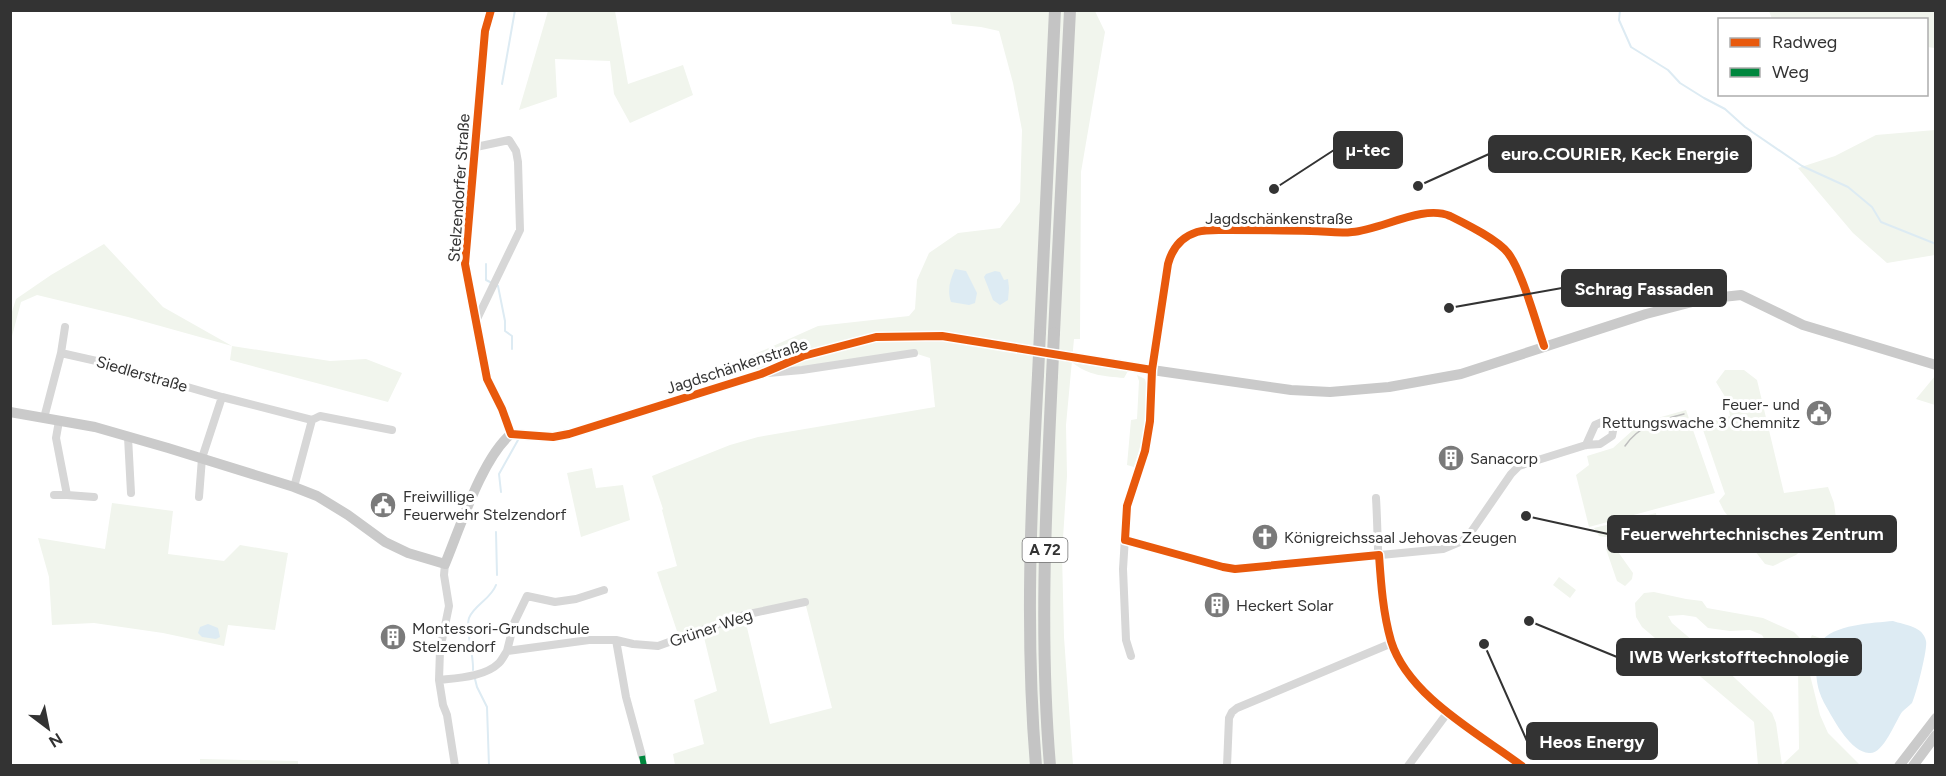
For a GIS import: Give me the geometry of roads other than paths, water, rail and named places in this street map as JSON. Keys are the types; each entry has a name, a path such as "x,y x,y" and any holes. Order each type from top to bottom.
{"highway":[{"name":"A 72","path":"1036,765 1029,636 1032,490 1055,10"},
{"name":"A 72","path":"1050,765 1043,639 1046,525 1070,10"}],"main road":[{"name":"Jagdschänkenstraße","path":"511,434 553,437 569,434 761,374 803,356 876,337 942,336 1152,370 1291,390 1330,392 1370,390 1461,374 1544,346 1686,304 1714,297 1741,295 1803,325 1935,365"},
{"path":"10,412 95,427 294,487 317,496 392,546 445,564 484,473 503,441 511,434"},
{"path":"1899,765 1935,718"},
{"path":"1913,765 1935,735"}],"street":[{"name":"Stelzendorfer Straße","path":"491,10 485,31 465,264 487,379 511,434"},
{"path":"476,147 509,140 516,151 520,230 476,321"},
{"name":"Jagdschänkenstraße","path":"1131,656 1126,640 1123,570 1127,506 1145,451 1150,421 1152,370 1168,264 1173,250 1187,236 1200,231 1250,230 1350,233 1373,229 1432,212 1447,215 1496,243 1508,253 1524,288 1544,346"},
{"path":"44,418 61,353 65,327"},
{"name":"Siedlerstraße","path":"61,353 312,420 320,416 392,430"},
{"name":"Jagdschänkenstraße","path":"761,374 914,353"},
{"path":"199,497 202,458 222,397"},
{"path":"294,487 312,420"},
{"path":"59,421 56,438 67,495"},
{"path":"128,437 131,493"},
{"path":"1125,540 1223,567 1235,568 1443,549 1462,541 1469,535 1510,474 1519,466 1586,445"},
{"path":"54,495 94,497"},
{"path":"1376,498 1385,614 1392,643 1406,671 1422,691 1521,765"},
{"path":"445,564 444,574 449,606 440,650 439,680 455,765"},
{"path":"439,680 463,677 487,670 499,663 507,651 514,623 527,596 555,602 576,599 603,590"},
{"name":"Grüner Weg","path":"507,651 551,644 616,640 658,646 744,615 805,602"},
{"path":"616,640 626,696 642,756"},
{"path":"1227,765 1229,718 1237,708 1392,643"},
{"path":"1408,765 1448,712"}],"waterway":[{"path":"502,84 515,10"},
{"path":"1620,10 1619,20 1631,47 1668,70 1680,83 1725,109 1745,127 1802,166 1848,187 1872,207 1881,222 1936,244"},
{"path":"486,264 486,280 490,282"},
{"path":"496,285 505,321 505,331 512,336 512,349"},
{"path":"501,492 499,474 518,440"},
{"path":"496,532 497,575"},
{"path":"473,670 468,629 469,618 496,585"},
{"path":"475,679 487,707 489,766"}],"tram line":[{"path":"1625,446 1643,428 1684,414"}],"place":[{"name":"euro.COURIER, Keck Energie","path":"1418,186"},
{"name":"µ-tec","path":"1274,189"},
{"name":"Schrag Fassaden","path":"1449,308"},
{"name":"Feuer- und Rettungswache 3 Chemnitz","path":"1819,413"},
{"name":"Sanacorp","path":"1451,458"},
{"name":"Freiwillige Feuerwehr Stelzendorf","path":"383,505"},
{"name":"Feuerwehrtechnisches Zentrum","path":"1526,516"},
{"name":"Königreichssaal Jehovas Zeugen","path":"1265,537"},
{"name":"Heckert Solar","path":"1217,605"},
{"name":"IWB Werkstofftechnologie","path":"1529,621"},
{"name":"Montessori-Grundschule Stelzendorf","path":"393,637"},
{"name":"Heos Energy","path":"1484,644"}]}
